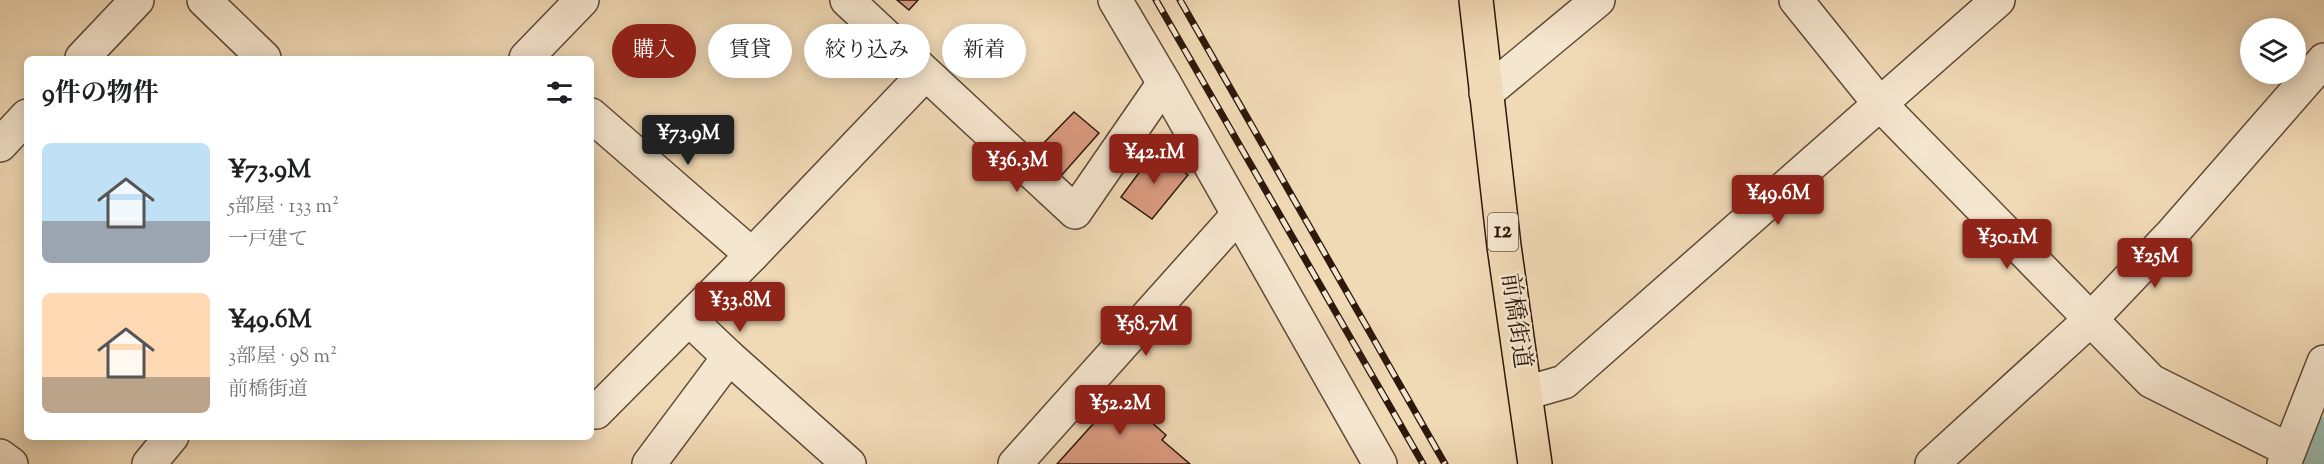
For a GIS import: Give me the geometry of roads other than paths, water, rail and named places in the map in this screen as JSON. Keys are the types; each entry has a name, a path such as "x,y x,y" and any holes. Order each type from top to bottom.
{"main road":[{"name":"前橋街道","path":"1476,0 1504,246 1535,464"}],"street":[{"path":"84,56 137,0"},
{"path":"204,0 262,56"},
{"path":"528,56 582,0"},
{"path":"847,0 872,24"},
{"path":"1115,0 1380,464"},
{"path":"1486,93 1598,0"},
{"path":"1796,0 1879,103 2151,381 2287,457 2324,362"},
{"path":"1526,393 1564,382 1998,0"},
{"path":"1932,464 2091,319 2170,236 2324,60"},
{"path":"594,410 596,412 752,255 921,78"},
{"path":"929,78 1075,212 1164,83"},
{"path":"594,118 752,255"},
{"path":"0,145 24,119"},
{"path":"1016,464 1238,215"},
{"path":"689,319 849,464"},
{"path":"650,464 729,357"},
{"path":"149,464 169,440"},
{"path":"0,456 11,464"}],"waterway":[{"path":"2317,464 2324,446"}],"railway":[{"path":"1156,0 1423,464"},
{"path":"1180,0 1445,464"}]}
